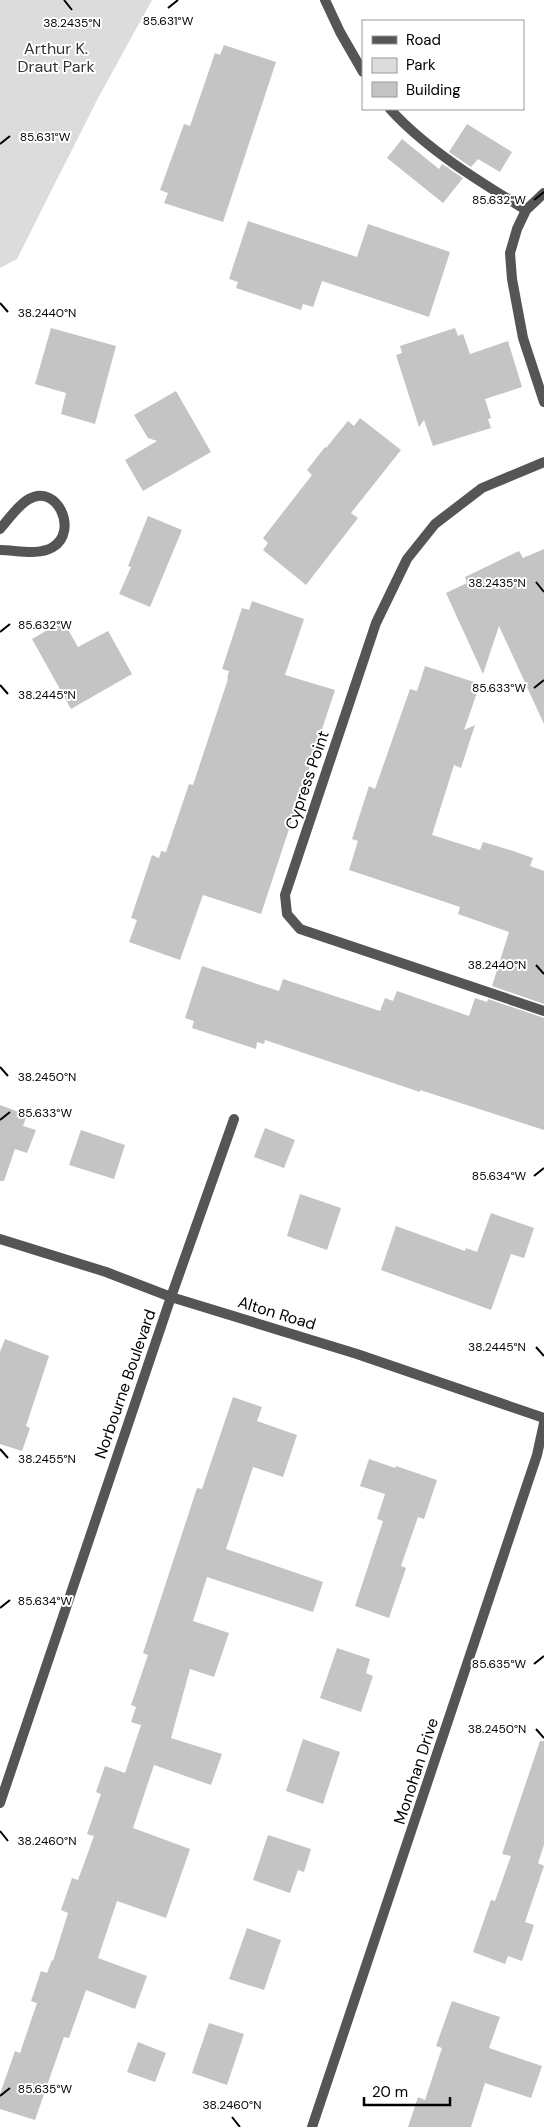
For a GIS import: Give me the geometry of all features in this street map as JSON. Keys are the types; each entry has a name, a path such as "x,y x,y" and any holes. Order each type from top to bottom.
{"street":[{"path":"325,0 340,32 362,70"},
{"path":"391,110 430,145 472,177 526,210"},
{"path":"544,193 526,210 517,229 510,253 512,279 523,338 544,402"},
{"name":"Cypress Point","path":"544,462 482,488 435,524 407,559 376,623 285,895 287,914 300,929 544,1012"},
{"path":"0,529 28,499 38,495 49,496 59,505 65,517 65,529 60,540 53,547 39,552 0,550"},
{"name":"Norbourne Boulevard","path":"0,1803 171,1297 234,1119"},
{"name":"Alton Road","path":"0,1239 106,1272 171,1297 357,1354 544,1418"},
{"name":"Monohan Drive","path":"312,2127 534,1465 544,1424"}],"green space":[{"name":"Arthur K. Draut Park","path":"0,0 152,0 97,100 17,259 0,268"}],"building":[{"path":"224,45 276,62 223,222 164,203 168,193 160,190 184,124 190,126 215,53 220,55"},
{"path":"467,124 512,152 500,172 478,159 471,167 449,152"},
{"path":"402,139 439,169 442,164 463,178 443,203 387,158"},
{"path":"248,221 357,257 368,224 450,252 429,317 322,281 313,307 303,304 301,310 236,288 238,282 229,279"},
{"path":"51,328 116,346 95,424 61,414 66,393 35,384"},
{"path":"455,328 458,336 463,334 470,354 508,341 522,387 485,399 491,418 488,419 491,428 433,446 424,420 419,427 396,355 402,353 400,346"},
{"path":"176,391 211,452 143,491 125,460 157,441 148,438 134,415"},
{"path":"360,418 401,450 351,513 358,518 306,585 263,550 268,543 263,538 312,475 307,470 325,447 348,421 354,426"},
{"path":"148,516 182,530 150,607 119,594 131,567 128,566"},
{"path":"544,549 544,724 499,626 483,674 446,593 467,583 465,577 519,551 523,558"},
{"path":"252,601 304,619 285,675 335,690 261,914 203,895 180,960 129,942 137,920 131,918 152,855 159,858 161,851 166,852 189,784 193,785 228,679 229,671 222,669 242,608 249,610"},
{"path":"63,621 78,647 108,631 132,674 71,709 32,639"},
{"path":"425,666 480,684 464,730 475,725 461,768 454,765 432,835 480,850 483,842 510,850 533,858 530,866 544,871 544,1004 492,986 509,932 458,914 460,907 349,870 358,841 352,839 369,786 375,789 410,689 417,691"},
{"path":"202,966 279,991 283,979 380,1011 385,998 393,1001 397,991 469,1016 475,998 487,1002 488,999 544,1018 544,1130 420,1090 420,1092 265,1040 264,1044 257,1042 256,1049 192,1028 194,1021 185,1018"},
{"path":"0,1105 27,1115 23,1126 36,1130 27,1153 15,1149 4,1181 0,1181"},
{"path":"265,1128 295,1140 284,1168 254,1157"},
{"path":"81,1130 125,1145 114,1179 69,1165"},
{"path":"300,1194 341,1208 327,1250 287,1236"},
{"path":"491,1213 534,1228 524,1258 511,1254 491,1310 381,1270 396,1226 465,1251 466,1248 477,1252"},
{"path":"5,1339 49,1356 26,1426 30,1428 22,1451 0,1444 0,1352"},
{"path":"233,1397 262,1407 257,1421 297,1435 283,1477 253,1467 226,1549 323,1582 313,1612 207,1577 193,1621 229,1633 214,1677 190,1669 171,1738 222,1754 211,1785 154,1765 133,1828 190,1849 166,1918 117,1901 98,1958 147,1976 135,2009 86,1990 69,2038 64,2037 35,2120 0,2109 0,2094 15,2051 20,2053 37,2003 31,2001 41,1971 47,1973 53,1961 68,1913 61,1910 72,1878 78,1880 94,1836 87,1834 101,1794 96,1792 105,1766 125,1773 141,1725 131,1722 136,1707 131,1705 148,1655 143,1653 197,1488 202,1489"},
{"path":"369,1459 437,1480 424,1519 418,1517 401,1566 406,1568 389,1618 355,1606 383,1521 377,1519 385,1494 360,1486"},
{"path":"337,1648 370,1659 366,1673 373,1676 361,1712 320,1698"},
{"path":"303,1739 340,1752 323,1804 286,1791"},
{"path":"540,1741 544,1741 544,1845 538,1863 544,1866 525,1922 534,1925 522,1961 508,1956 505,1964 473,1952 491,1900 495,1901 511,1856 502,1854"},
{"path":"268,1835 311,1849 304,1872 298,1870 290,1893 253,1880"},
{"path":"247,1928 281,1940 264,1990 229,1979"},
{"path":"452,2001 500,2017 489,2048 542,2066 531,2098 485,2083 471,2127 408,2127 418,2097 425,2100 442,2048 436,2046"},
{"path":"209,2023 244,2034 227,2085 192,2073"},
{"path":"138,2042 166,2053 155,2082 127,2072"}]}
